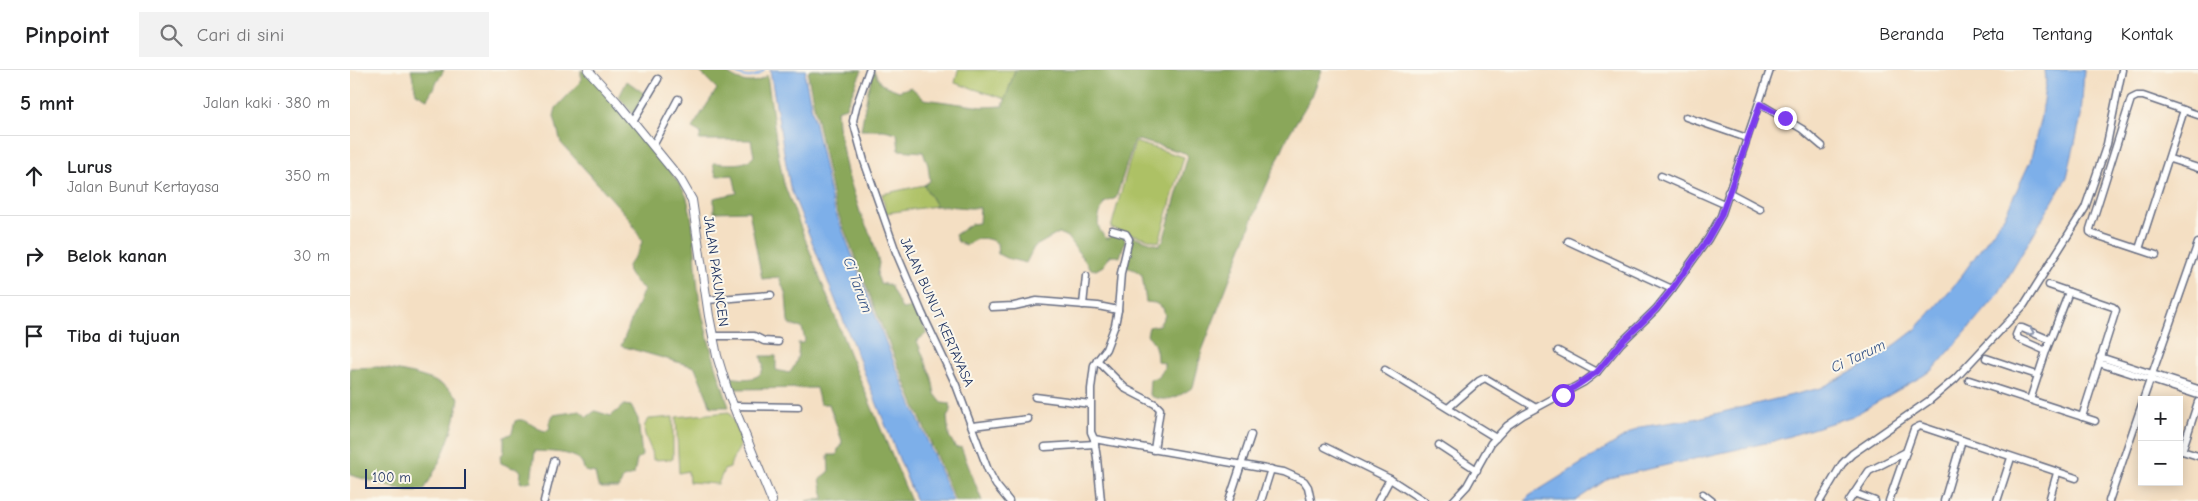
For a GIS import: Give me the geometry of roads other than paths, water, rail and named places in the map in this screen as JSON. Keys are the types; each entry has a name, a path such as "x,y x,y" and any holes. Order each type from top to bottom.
{"street":[{"name":"JALAN PAKUNCEN","path":"588,70 685,184 692,200 712,336 734,406 772,501"},
{"name":"JALAN BUNUT KERTAYASA","path":"869,70 853,121 864,161 896,252 922,313 946,361 992,478 1009,501"},
{"path":"1452,501 1467,486 1496,438 1507,426 1536,408 1563,395 1597,372 1621,343 1656,309 1672,289 1708,239 1721,216 1770,70"},
{"path":"1820,501 1842,464 1852,454 1930,400 1955,379 2024,305 2085,208 2107,144 2122,70"},
{"path":"633,121 658,79"},
{"path":"2156,255 2090,232 2131,99 2136,96 2143,96 2198,115"},
{"path":"653,146 678,99"},
{"path":"1760,104 1802,129 1822,146"},
{"path":"2139,249 2170,159 2184,110"},
{"path":"1686,117 1747,138"},
{"path":"2170,159 2198,168"},
{"path":"1661,176 1724,204"},
{"path":"1728,192 1760,209"},
{"path":"1101,501 1095,442 1091,432 1092,375 1098,360 1110,340 1118,310 1120,279 1129,239 1126,234 1112,230"},
{"path":"1568,241 1672,289"},
{"path":"2144,396 2198,242"},
{"path":"1084,304 1086,276"},
{"path":"2049,285 2113,307 2116,310 2082,416"},
{"path":"2030,400 2046,351 2069,292"},
{"path":"707,300 771,296"},
{"path":"992,307 1014,306 1037,301 1084,304 1118,310"},
{"path":"2046,351 2017,338 2017,331 2019,328 2022,328 2050,340"},
{"path":"712,336 754,336 768,342 778,342"},
{"path":"1558,351 1597,372"},
{"path":"1986,358 2037,376"},
{"path":"1098,360 1126,390 1143,400 1155,404 1160,409 1154,450"},
{"path":"2099,360 2198,389"},
{"path":"1384,370 1496,438"},
{"path":"2151,376 2198,395"},
{"path":"1448,408 1485,378 1536,408"},
{"path":"1969,380 2095,421"},
{"path":"1036,397 1090,404"},
{"path":"2183,444 2198,402"},
{"path":"734,406 798,407"},
{"path":"2109,501 2138,416"},
{"path":"973,426 1028,419"},
{"path":"1889,501 1914,429 1920,426 2011,458 2076,478"},
{"path":"1229,501 1240,464 1252,435"},
{"path":"1944,501 1962,440"},
{"path":"1045,448 1095,442 1271,469 1304,481 1308,487 1310,501"},
{"path":"1438,445 1477,470"},
{"path":"1325,447 1390,479 1424,501"},
{"path":"2183,451 2198,456"},
{"path":"1849,501 1869,471 1906,452"},
{"path":"1997,501 2011,458"},
{"path":"544,501 554,461"},
{"path":"1261,501 1271,469"},
{"path":"2049,501 2057,473"},
{"path":"1378,501 1390,479"},
{"path":"1854,493 1875,501"},
{"path":"1703,494 1712,501"}],"water":[{"name":"Ci Tarum","path":"770,70 806,70 805,77 832,203 888,348 953,501 916,501 790,187"},
{"path":"2045,70 2084,70 2081,117 2067,177 1997,296 1933,370 1853,416 1774,441 1609,478 1575,501 1525,501 1529,496 1640,427 1694,419 1821,388 1878,358 1916,329 1957,282 2005,215 2030,162 2040,121 2046,80"}],"waterway":[{"path":"732,70 744,77 752,77 764,70"}]}
